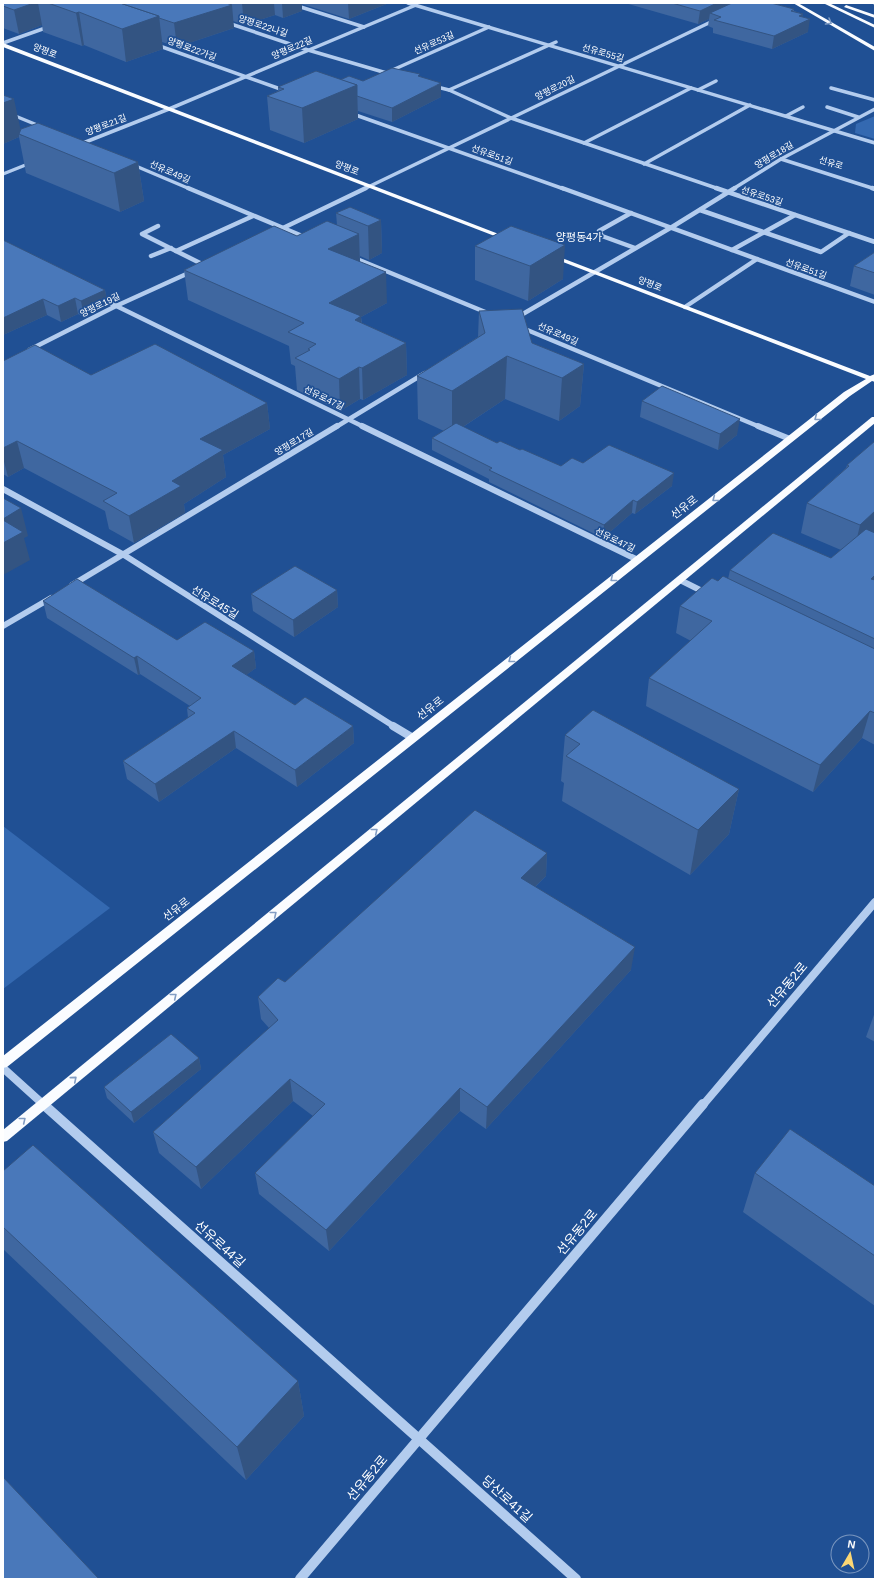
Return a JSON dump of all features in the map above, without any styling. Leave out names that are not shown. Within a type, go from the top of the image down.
[{"type":"main road","points":[[795,3],[875,49]]},
{"type":"main road","points":[[825,3],[875,27]]},
{"type":"main road","points":[[837,3],[875,17]]},
{"type":"main road","name":"양평로","points":[[3,44],[513,241]]},
{"type":"main road","name":"양평로","points":[[542,252],[874,378]]},
{"type":"main road","name":"선유로","points":[[3,1063],[847,394],[874,378]]},
{"type":"main road","points":[[3,1137],[875,419]]},
{"type":"street","points":[[288,3],[364,27]]},
{"type":"street","name":"선유로55길","points":[[408,3],[875,143]]},
{"type":"street","name":"양평로22길","points":[[169,109],[421,3]]},
{"type":"street","name":"양평로20길","points":[[369,186],[618,65],[719,18]]},
{"type":"street","name":"양평로22나길","points":[[220,20],[308,50]]},
{"type":"street","points":[[3,44],[52,25]]},
{"type":"street","name":"선유로53길","points":[[385,73],[488,27]]},
{"type":"street","name":"양평로22가길","points":[[151,42],[247,77]]},
{"type":"street","points":[[449,90],[556,42]]},
{"type":"street","points":[[308,50],[392,75]]},
{"type":"street","points":[[247,77],[291,93]]},
{"type":"street","points":[[698,90],[716,81]]},
{"type":"street","name":"선유로53길","points":[[428,84],[449,90],[511,118],[727,193],[875,242]]},
{"type":"street","points":[[584,143],[691,88]]},
{"type":"street","points":[[831,88],[875,100]]},
{"type":"street","points":[[644,164],[750,105]]},
{"type":"street","points":[[786,116],[803,107]]},
{"type":"street","points":[[827,107],[858,117]]},
{"type":"street","name":"양평로21길","points":[[73,146],[169,109]]},
{"type":"street","name":"양평로18길","points":[[593,272],[672,227],[781,159],[875,109]]},
{"type":"street","points":[[3,111],[45,129]]},
{"type":"street","name":"선유로51길","points":[[344,111],[672,227],[875,302]]},
{"type":"street","points":[[73,141],[88,147]]},
{"type":"street","name":"선유로","points":[[781,159],[875,189]]},
{"type":"street","points":[[3,174],[38,160]]},
{"type":"street","name":"선유로49길","points":[[124,162],[312,240]]},
{"type":"street","points":[[276,231],[369,186]]},
{"type":"street","points":[[700,210],[765,232]]},
{"type":"street","points":[[631,213],[599,231],[602,236],[635,248]]},
{"type":"street","points":[[732,250],[795,215]]},
{"type":"street","points":[[176,251],[253,216]]},
{"type":"street","points":[[158,226],[142,234],[206,266]]},
{"type":"street","name":"선유로51길","points":[[765,232],[821,252],[849,233]]},
{"type":"street","points":[[151,256],[171,248]]},
{"type":"street","points":[[348,255],[494,316]]},
{"type":"street","points":[[685,307],[757,259]]},
{"type":"street","name":"양평로19길","points":[[24,352],[116,306],[213,262]]},
{"type":"street","points":[[508,322],[593,272]]},
{"type":"street","name":"선유로47길","points":[[95,295],[638,560]]},
{"type":"street","name":"선유로49길","points":[[516,325],[790,440]]},
{"type":"street","name":"양평로17길","points":[[65,589],[124,555],[429,370]]},
{"type":"street","name":"선유로45길","points":[[3,489],[124,555],[413,738]]},
{"type":"street","points":[[680,580],[718,598]]},
{"type":"street","points":[[3,626],[59,593]]},
{"type":"street","name":"선유동2로","points":[[300,1579],[875,902]]},
{"type":"street","name":"선유로44길","points":[[3,1068],[419,1439]]},
{"type":"street","name":"당산로41길","points":[[419,1439],[576,1579]]},
{"type":"shaded area","points":[[875,116],[875,139],[855,133],[856,124]]},
{"type":"shaded area","points":[[3,826],[110,908],[3,989]]},
{"type":"building","points":[[3,3],[34,3],[14,10],[3,6]]},
{"type":"building","points":[[48,3],[120,3],[159,16],[122,29],[79,12],[76,13]]},
{"type":"building","points":[[120,3],[226,3],[232,5],[174,23],[159,18],[159,16]]},
{"type":"building","points":[[672,3],[717,3],[700,11]]},
{"type":"building","points":[[732,3],[771,3],[794,9],[791,11],[803,14],[799,16],[810,19],[774,36],[714,20],[721,17],[710,13]]},
{"type":"building","points":[[392,68],[420,74],[418,76],[441,83],[392,108],[357,96],[357,85],[340,80],[349,76],[363,81]]},
{"type":"building","points":[[316,71],[357,85],[302,108],[267,96],[284,89],[278,87]]},
{"type":"building","points":[[3,95],[14,99],[3,103]]},
{"type":"building","points":[[38,123],[138,162],[114,173],[19,134],[21,129]]},
{"type":"building","points":[[350,207],[381,220],[368,226],[336,213]]},
{"type":"building","points":[[327,221],[359,234],[328,249],[386,272],[329,303],[361,316],[355,320],[406,343],[339,379],[295,358],[310,350],[308,349],[316,344],[288,332],[304,323],[184,270],[274,226],[297,236]]},
{"type":"building","points":[[511,226],[565,245],[530,266],[475,246]]},
{"type":"building","points":[[3,240],[105,290],[81,301],[75,298],[58,306],[43,299],[3,318]]},
{"type":"building","points":[[875,252],[875,273],[854,266]]},
{"type":"building","points":[[522,309],[532,343],[584,364],[562,378],[507,356],[452,391],[417,376],[485,333],[479,311]]},
{"type":"building","points":[[155,344],[267,403],[200,439],[223,450],[172,481],[181,486],[129,516],[103,501],[117,493],[17,441],[3,448],[3,361],[35,345],[91,375]]},
{"type":"building","points":[[662,386],[740,419],[720,434],[642,401]]},
{"type":"building","points":[[456,423],[497,443],[500,441],[561,466],[572,458],[583,463],[609,445],[674,473],[637,502],[633,500],[604,525],[489,470],[492,468],[432,438]]},
{"type":"building","points":[[875,441],[875,511],[860,525],[807,503],[849,466],[847,465]]},
{"type":"building","points":[[3,498],[21,508],[3,519]]},
{"type":"building","points":[[3,520],[23,532],[3,543]]},
{"type":"building","points":[[866,529],[875,533],[875,575],[871,579],[875,580],[875,639],[730,570],[773,533],[831,558]]},
{"type":"building","points":[[295,566],[337,590],[293,620],[251,594]]},
{"type":"building","points":[[723,576],[875,649],[875,713],[870,711],[820,765],[649,678],[712,621],[680,606],[712,578],[718,581]]},
{"type":"building","points":[[77,579],[177,640],[205,622],[254,651],[232,666],[295,705],[305,697],[353,726],[295,770],[234,731],[155,784],[123,761],[195,713],[187,708],[201,698],[137,656],[134,658],[43,601]]},
{"type":"building","points":[[593,710],[739,789],[698,830],[566,756],[580,744],[565,735]]},
{"type":"building","points":[[475,810],[547,853],[521,878],[635,947],[487,1107],[460,1088],[326,1230],[255,1173],[325,1104],[290,1079],[196,1167],[153,1132],[278,1020],[258,997],[278,978],[285,982]]},
{"type":"building","points":[[171,1034],[199,1058],[131,1112],[104,1087]]},
{"type":"building","points":[[790,1129],[875,1186],[875,1256],[755,1173]]},
{"type":"building","points":[[33,1145],[298,1381],[237,1447],[3,1227],[3,1171]]},
{"type":"building","points":[[3,1477],[99,1579],[3,1579]]},
{"type":"district","name":"양평동4가","points":[[579,237]]}]
